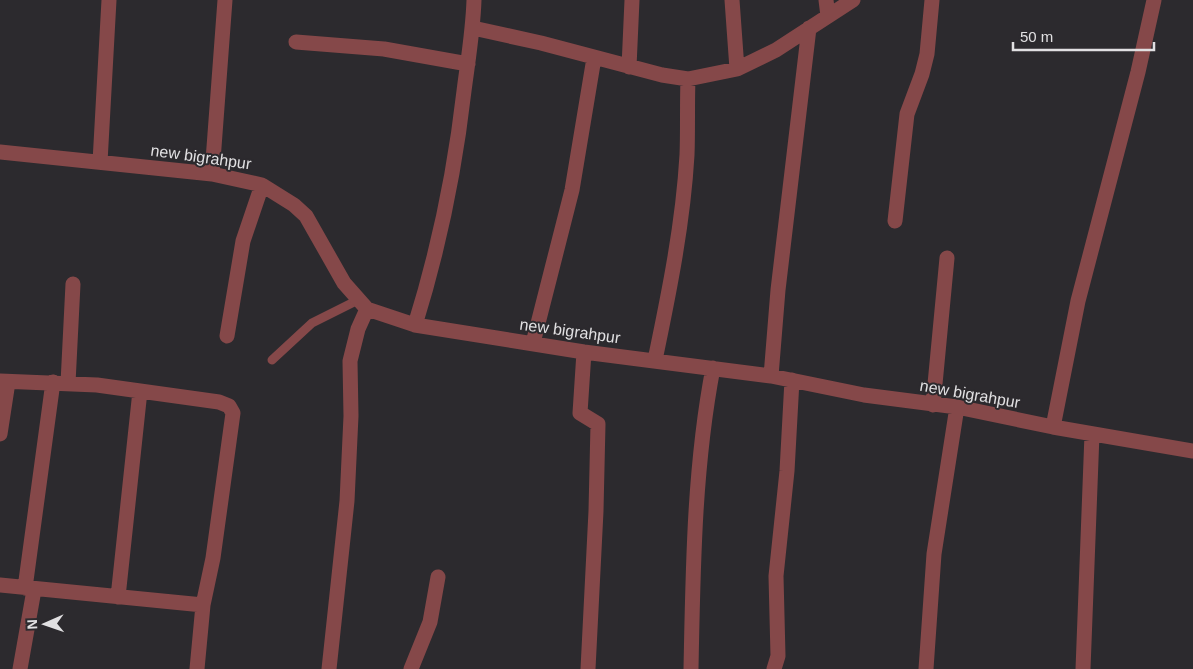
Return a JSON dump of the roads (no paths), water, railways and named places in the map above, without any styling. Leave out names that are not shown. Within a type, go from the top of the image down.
[{"type":"street","points":[[100,162],[108,0]]},
{"type":"street","points":[[212,174],[225,0]]},
{"type":"street","points":[[415,325],[430,279],[454,168],[473,28],[474,0]]},
{"type":"street","points":[[629,67],[632,0]]},
{"type":"street","points":[[732,0],[737,69]]},
{"type":"street","points":[[826,0],[828,16]]},
{"type":"street","points":[[473,28],[541,43],[629,67],[688,79],[737,69],[776,50],[853,0]]},
{"type":"street","points":[[895,221],[907,114],[922,74],[927,54],[932,0]]},
{"type":"street","points":[[1053,427],[1078,301],[1138,72],[1154,0]]},
{"type":"street","points":[[771,376],[778,290],[809,28]]},
{"type":"street","points":[[296,42],[384,49],[468,64]]},
{"type":"street","points":[[533,343],[572,190],[594,58]]},
{"type":"street","points":[[655,360],[669,291],[682,204],[687,155],[688,79]]},
{"type":"street","name":"new bigrahpur","points":[[0,152],[212,174],[262,184],[294,205],[306,216],[344,283],[363,305],[415,325],[584,352],[771,376],[864,395],[958,407],[1053,427],[1193,451]]},
{"type":"street","points":[[227,336],[243,241],[262,184]]},
{"type":"street","points":[[933,405],[947,258]]},
{"type":"street","points":[[20,669],[29,589],[61,383],[73,284]]},
{"type":"street","points":[[329,669],[347,501],[351,416],[350,361],[363,305]]},
{"type":"street","points":[[584,352],[580,413],[598,424],[596,511],[588,669]]},
{"type":"street","points":[[691,669],[699,476],[706,408],[713,368]]},
{"type":"street","points":[[774,669],[778,656],[777,554],[787,471],[792,380]]},
{"type":"street","points":[[0,434],[4,382],[61,383],[140,391],[218,402],[229,406],[233,412],[213,558],[203,605],[196,669]]},
{"type":"street","points":[[118,597],[140,391]]},
{"type":"street","points":[[926,669],[934,554],[958,407]]},
{"type":"street","points":[[1083,669],[1092,434]]},
{"type":"street","points":[[411,669],[430,622],[438,577]]},
{"type":"street","points":[[0,585],[203,605]]},
{"type":"lane","points":[[272,360],[312,323],[363,305]]}]
